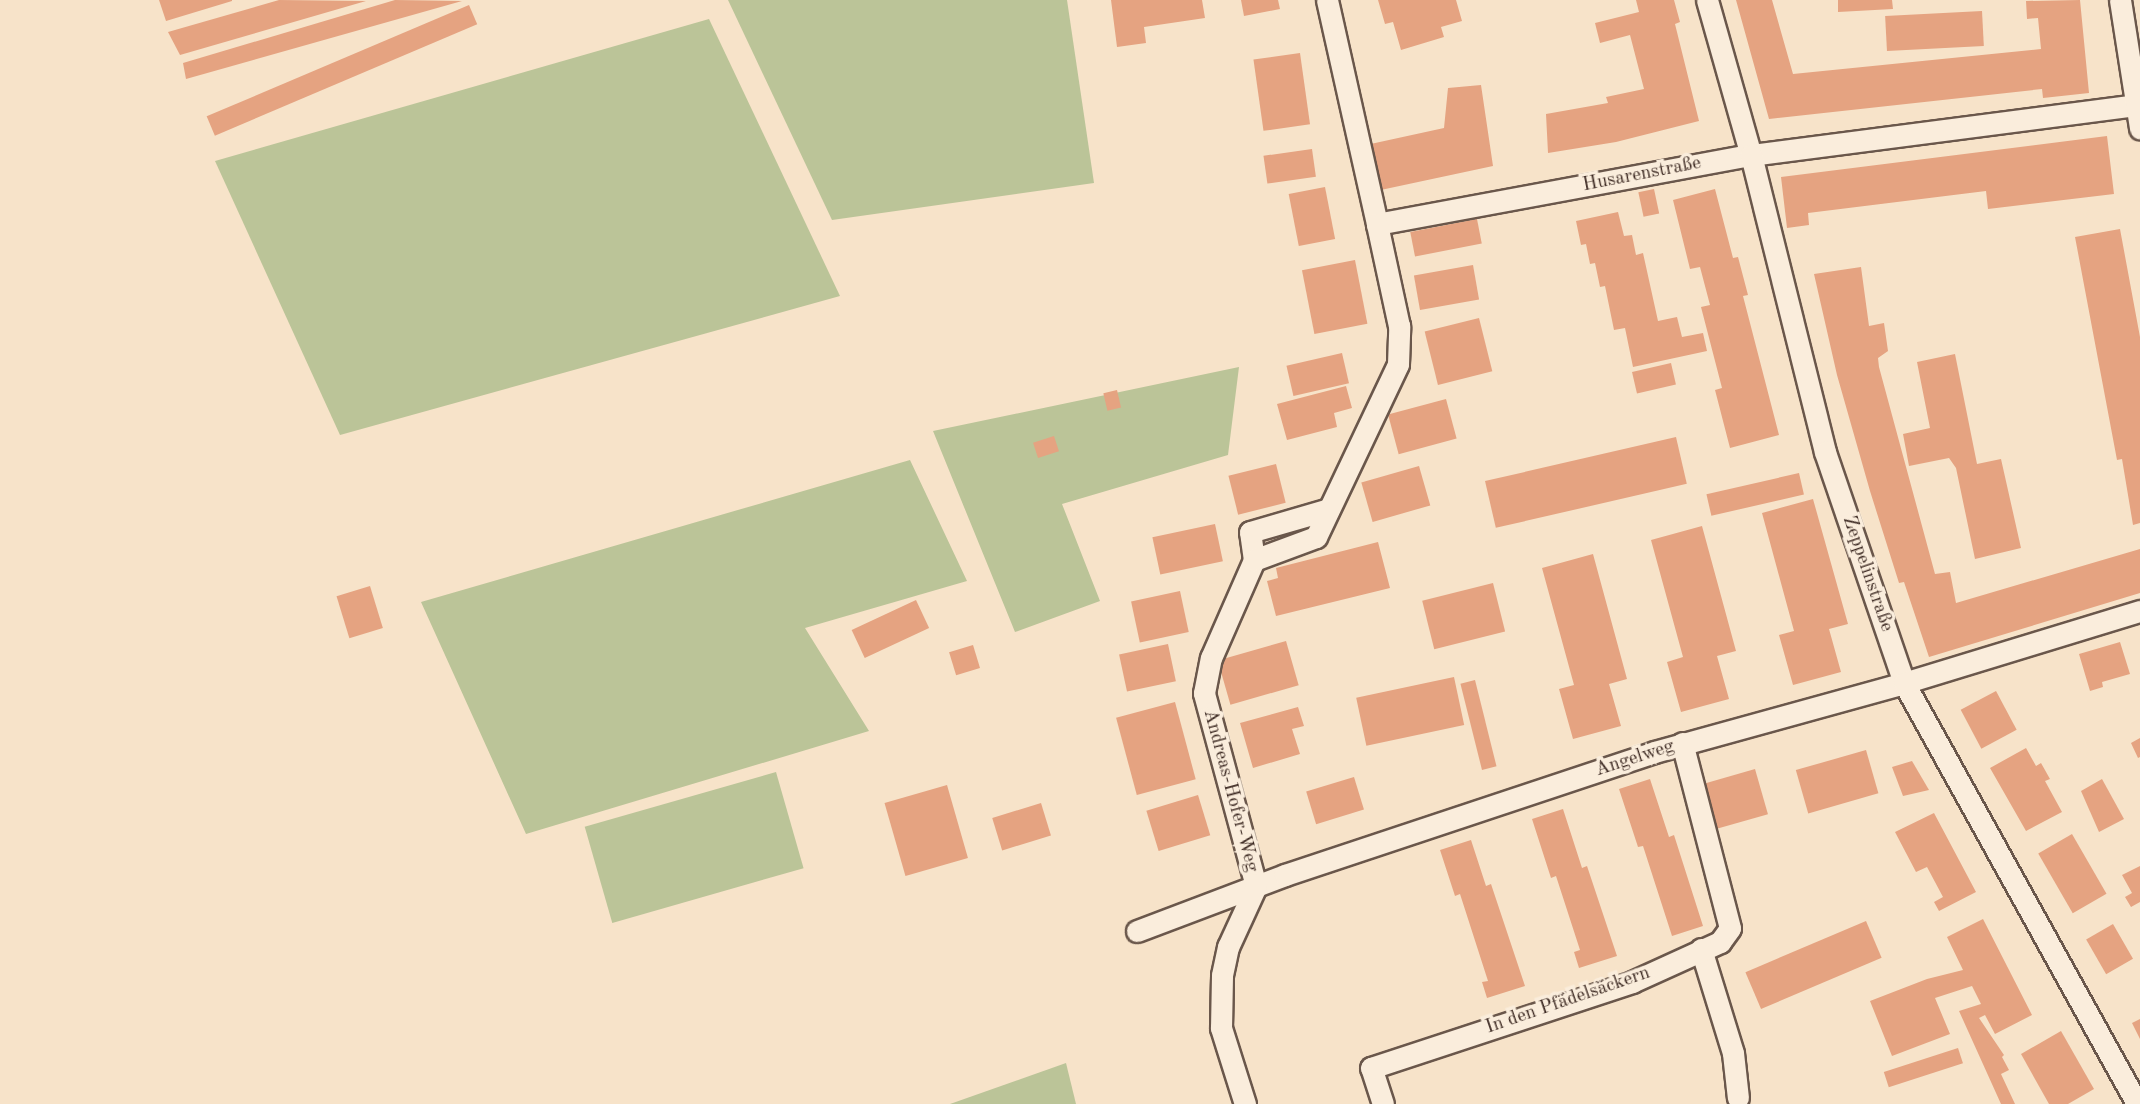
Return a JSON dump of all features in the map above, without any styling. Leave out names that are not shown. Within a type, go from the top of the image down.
[{"type":"street","points":[[1327,0],[1377,224]]},
{"type":"street","name":"Zeppelinstraße","points":[[1707,0],[1751,155],[1825,452],[1904,683],[2132,1100]]},
{"type":"street","points":[[2120,0],[2140,128]]},
{"type":"street","name":"Husarenstraße","points":[[1377,224],[1751,155],[2135,105]]},
{"type":"street","name":"Andreas-Hofer-Weg","points":[[1245,1104],[1221,1028],[1222,975],[1228,947],[1256,886],[1204,693],[1211,658],[1254,561],[1316,537],[1398,364],[1399,326],[1377,224]]},
{"type":"street","name":"Angelweg","points":[[1137,931],[1233,897],[1256,886],[1682,743],[1904,683],[2140,611]]},
{"type":"street","name":"In den Pfädelsäckern","points":[[1384,1104],[1371,1068],[1620,986],[1720,942],[1730,928],[1682,743]]},
{"type":"street","points":[[1701,949],[1733,1053],[1738,1098]]},
{"type":"green space","points":[[728,0],[1067,0],[1094,183],[832,220]]},
{"type":"green space","points":[[709,19],[840,296],[340,435],[215,161]]},
{"type":"green space","points":[[1239,367],[1228,455],[1062,504],[1100,601],[1015,632],[933,431]]},
{"type":"green space","points":[[910,460],[967,581],[805,628],[869,731],[526,834],[421,602]]},
{"type":"green space","points":[[776,772],[804,868],[612,923],[585,827]]},
{"type":"green space","points":[[1066,1063],[1076,1104],[950,1104]]},
{"type":"building","points":[[159,0],[232,0],[232,1],[166,21]]},
{"type":"building","points":[[279,0],[366,1],[180,55],[168,32]]},
{"type":"building","points":[[395,0],[462,1],[186,79],[183,63]]},
{"type":"building","points":[[1111,0],[1202,0],[1205,18],[1144,27],[1146,43],[1117,47]]},
{"type":"building","points":[[1241,0],[1278,0],[1280,9],[1244,16]]},
{"type":"building","points":[[1378,0],[1456,0],[1462,21],[1441,27],[1444,37],[1401,50],[1393,22],[1385,24]]},
{"type":"building","points":[[1636,0],[1674,0],[1680,22],[1675,24],[1699,121],[1616,142],[1548,153],[1546,114],[1608,103],[1606,97],[1644,89],[1630,35],[1600,43],[1595,23],[1639,12]]},
{"type":"building","points":[[1736,0],[1772,0],[1793,74],[2041,49],[2038,18],[2027,19],[2026,1],[2080,0],[2089,93],[2043,98],[2042,89],[1769,119]]},
{"type":"building","points":[[1838,0],[1892,0],[1893,9],[1838,12]]},
{"type":"building","points":[[469,5],[477,24],[215,136],[207,116]]},
{"type":"building","points":[[1982,11],[1984,46],[1887,51],[1885,16]]},
{"type":"building","points":[[1300,53],[1310,124],[1263,131],[1253,60]]},
{"type":"building","points":[[1481,85],[1493,166],[1376,191],[1366,145],[1444,128],[1448,88]]},
{"type":"building","points":[[2107,136],[2114,194],[1988,209],[1986,191],[1808,213],[1809,225],[1787,228],[1781,177]]},
{"type":"building","points":[[1312,149],[1316,177],[1267,184],[1263,156]]},
{"type":"building","points":[[1325,187],[1335,239],[1299,246],[1289,194]]},
{"type":"building","points":[[1654,189],[1659,213],[1644,217],[1638,192]]},
{"type":"building","points":[[1715,189],[1733,258],[1738,257],[1748,295],[1743,296],[1779,435],[1730,448],[1715,390],[1722,388],[1701,307],[1710,305],[1700,267],[1690,269],[1673,200]]},
{"type":"building","points":[[1618,212],[1624,236],[1632,235],[1636,255],[1643,253],[1658,321],[1677,317],[1682,337],[1703,333],[1707,351],[1633,367],[1625,328],[1614,330],[1605,286],[1600,287],[1595,263],[1590,264],[1586,244],[1581,245],[1576,221]]},
{"type":"building","points":[[1477,219],[1482,244],[1415,257],[1410,232]]},
{"type":"building","points":[[2120,229],[2140,337],[2140,523],[2133,525],[2122,459],[2117,460],[2075,237]]},
{"type":"building","points":[[1355,260],[1367,324],[1314,334],[1302,270]]},
{"type":"building","points":[[1473,265],[1479,299],[1420,310],[1414,275]]},
{"type":"building","points":[[1861,267],[1869,326],[1884,323],[1888,351],[1878,358],[1879,367],[1935,574],[1950,572],[1956,603],[2140,549],[2140,593],[1929,657],[1904,582],[1899,583],[1870,491],[1837,375],[1814,274]]},
{"type":"building","points":[[1479,318],[1492,371],[1438,385],[1425,332]]},
{"type":"building","points":[[1342,353],[1349,383],[1293,396],[1286,366]]},
{"type":"building","points":[[1955,354],[1977,464],[2001,459],[2021,548],[1975,559],[1956,468],[1949,458],[1909,466],[1903,434],[1930,428],[1917,362]]},
{"type":"building","points":[[1671,363],[1676,384],[1637,393],[1632,372]]},
{"type":"building","points":[[1346,386],[1352,408],[1334,413],[1337,427],[1287,440],[1277,404]]},
{"type":"building","points":[[1117,390],[1121,408],[1107,411],[1103,393]]},
{"type":"building","points":[[1446,399],[1457,439],[1399,454],[1388,415]]},
{"type":"building","points":[[1054,436],[1059,451],[1038,458],[1033,443]]},
{"type":"building","points":[[1676,437],[1687,484],[1496,528],[1485,481]]},
{"type":"building","points":[[1276,464],[1286,503],[1238,515],[1228,476]]},
{"type":"building","points":[[1419,466],[1430,505],[1373,522],[1361,483]]},
{"type":"building","points":[[1799,473],[1804,494],[1711,516],[1706,494]]},
{"type":"building","points":[[1813,499],[1848,624],[1829,629],[1841,672],[1793,685],[1779,635],[1794,631],[1762,513]]},
{"type":"building","points":[[1215,524],[1223,561],[1160,574],[1152,537]]},
{"type":"building","points":[[1702,526],[1736,651],[1717,656],[1729,699],[1681,712],[1667,662],[1683,657],[1651,540]]},
{"type":"building","points":[[1378,542],[1390,588],[1276,616],[1267,581],[1278,578],[1276,568]]},
{"type":"building","points":[[1593,554],[1627,679],[1609,684],[1621,726],[1573,739],[1559,689],[1574,685],[1542,568]]},
{"type":"building","points":[[1493,583],[1505,632],[1434,649],[1422,601]]},
{"type":"building","points":[[370,586],[383,628],[349,638],[337,596]]},
{"type":"building","points":[[1180,591],[1189,632],[1140,642],[1131,601]]},
{"type":"building","points":[[916,600],[929,628],[865,658],[852,630]]},
{"type":"building","points":[[1286,641],[1299,685],[1230,705],[1218,661]]},
{"type":"building","points":[[2120,642],[2130,674],[2102,682],[2103,687],[2090,691],[2079,654]]},
{"type":"building","points":[[1168,644],[1176,681],[1127,692],[1119,654]]},
{"type":"building","points":[[973,645],[980,668],[956,675],[949,652]]},
{"type":"building","points":[[1454,677],[1464,725],[1366,746],[1356,698]]},
{"type":"building","points":[[1475,680],[1497,766],[1482,770],[1460,684]]},
{"type":"building","points":[[1996,691],[2017,730],[1981,749],[1961,710]]},
{"type":"building","points":[[1175,702],[1196,779],[1137,795],[1116,718]]},
{"type":"building","points":[[1298,707],[1304,726],[1292,729],[1300,754],[1253,768],[1240,723]]},
{"type":"building","points":[[2140,738],[2140,757],[2138,758],[2131,743]]},
{"type":"building","points":[[2026,748],[2036,766],[2041,763],[2050,779],[2045,781],[2062,812],[2026,831],[1990,768]]},
{"type":"building","points":[[1866,750],[1878,793],[1808,813],[1796,770]]},
{"type":"building","points":[[1912,761],[1929,790],[1903,796],[1892,767]]},
{"type":"building","points":[[1755,769],[1768,814],[1715,829],[1702,784]]},
{"type":"building","points":[[1354,777],[1364,810],[1316,824],[1306,792]]},
{"type":"building","points":[[1650,779],[1669,837],[1674,835],[1703,926],[1672,936],[1643,846],[1638,847],[1619,789]]},
{"type":"building","points":[[2102,779],[2124,819],[2099,832],[2081,791]]},
{"type":"building","points":[[947,785],[968,858],[905,876],[885,803]]},
{"type":"building","points":[[1198,795],[1210,835],[1159,851],[1146,811]]},
{"type":"building","points":[[1041,803],[1051,836],[1002,850],[992,818]]},
{"type":"building","points":[[1563,809],[1582,868],[1587,866],[1617,956],[1579,968],[1574,952],[1580,950],[1556,876],[1551,878],[1532,819]]},
{"type":"building","points":[[1934,813],[1976,892],[1939,911],[1934,902],[1943,897],[1927,867],[1916,872],[1895,832]]},
{"type":"building","points":[[2072,834],[2106,894],[2073,913],[2038,854]]},
{"type":"building","points":[[1471,840],[1486,886],[1491,884],[1525,986],[1487,998],[1482,982],[1488,981],[1460,894],[1455,896],[1440,850]]},
{"type":"building","points":[[2140,866],[2140,902],[2131,907],[2125,897],[2132,893],[2122,875]]},
{"type":"building","points":[[1983,919],[2032,1015],[1995,1034],[1985,1015],[1979,1018],[2004,1055],[2002,1057],[2009,1070],[2001,1074],[2015,1104],[2001,1104],[1959,1011],[1981,1004],[1972,986],[1935,998],[1950,1034],[1892,1056],[1870,1001],[1927,979],[1963,970],[1947,937]]},
{"type":"building","points":[[1866,921],[1882,958],[1761,1009],[1745,972]]},
{"type":"building","points":[[2113,924],[2133,959],[2106,974],[2086,940]]},
{"type":"building","points":[[2140,1019],[2140,1039],[2132,1023]]},
{"type":"building","points":[[2061,1031],[2094,1089],[2068,1104],[2049,1104],[2021,1054]]},
{"type":"building","points":[[1958,1048],[1963,1063],[1889,1087],[1884,1072]]}]
